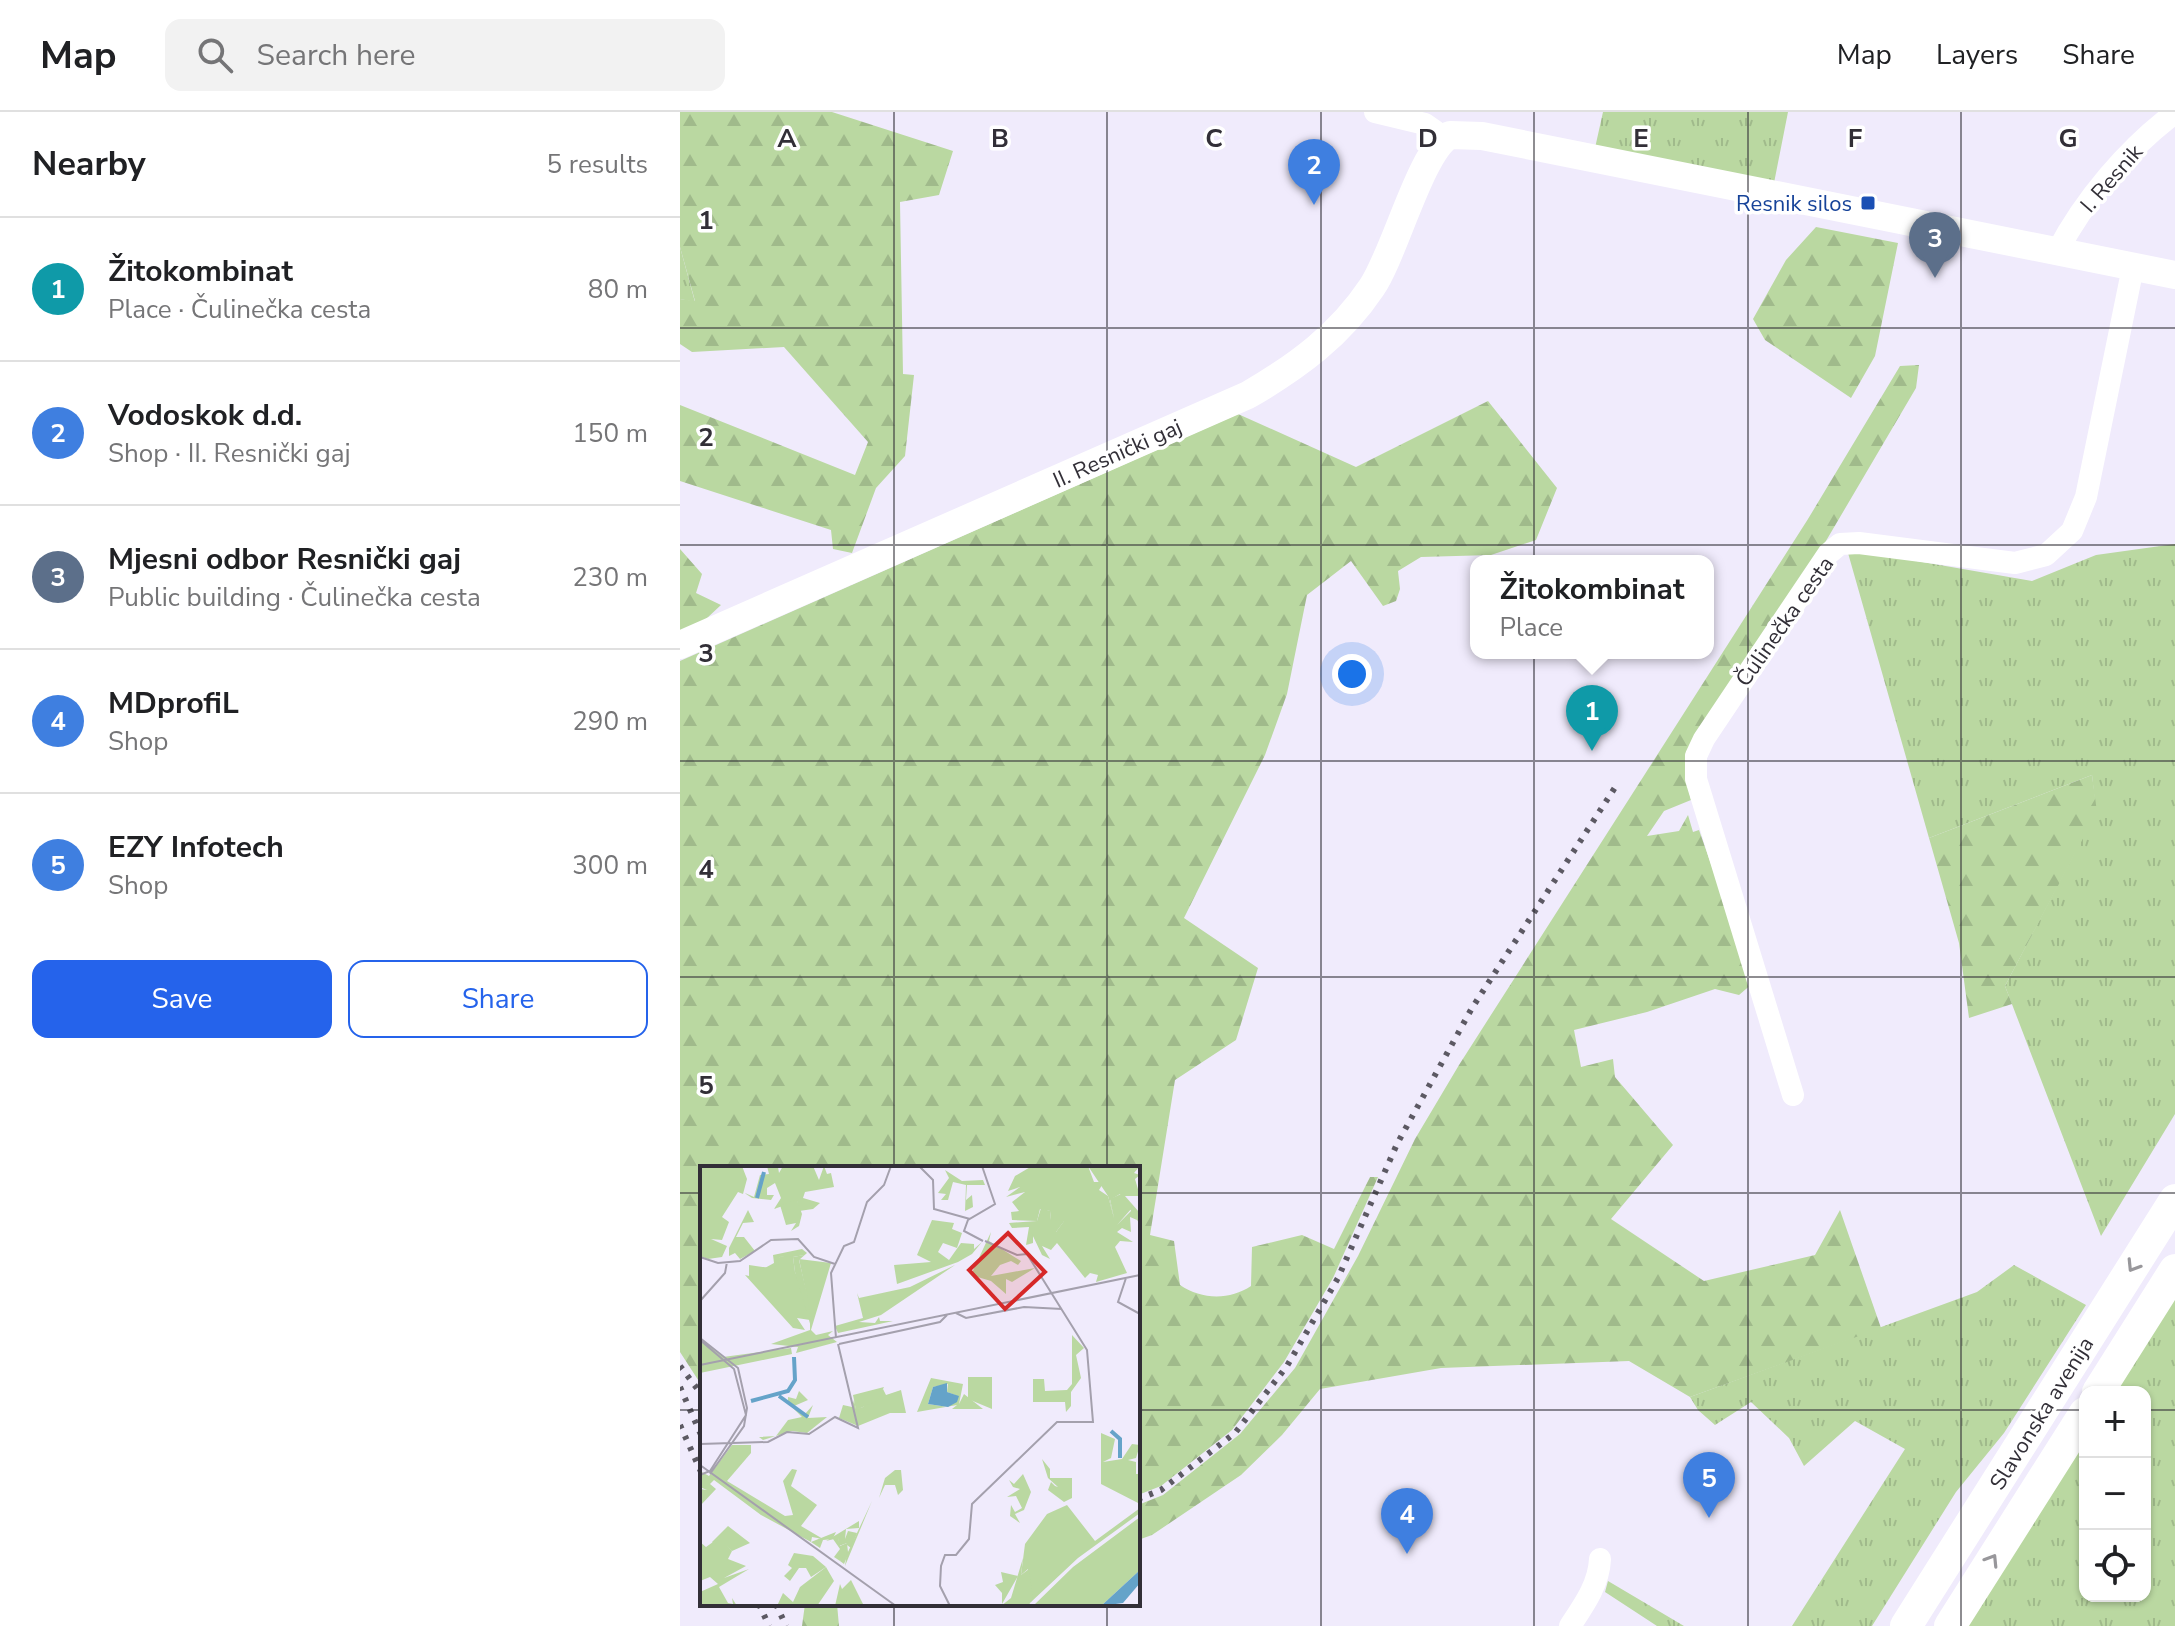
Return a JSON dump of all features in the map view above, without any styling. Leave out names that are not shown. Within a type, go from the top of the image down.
[{"type":"main road","name":"Slavonska avenija","points":[[1906,1626],[2175,1200]]},
{"type":"main road","name":"Slavonska avenija","points":[[2102,1386],[2175,1270]]},
{"type":"main road","name":"Slavonska avenija","points":[[1950,1626],[2079,1422]]},
{"type":"street","points":[[1375,112],[1425,124],[1445,138],[1460,134],[1482,136],[2175,275]]},
{"type":"street","name":"I. Resnik","points":[[2057,252],[2082,210],[2111,174],[2175,113]]},
{"type":"street","name":"II. Resnički gaj","points":[[680,645],[1248,395],[1294,369],[1351,315],[1374,285],[1428,162],[1445,138]]},
{"type":"street","name":"Čulinečka cesta","points":[[1793,1095],[1696,779],[1696,756],[1704,739],[1828,554],[1840,544],[1859,543],[2015,563],[2046,555],[2072,531],[2086,497],[2133,267]]},
{"type":"street","points":[[1570,1626],[1600,1572],[1600,1559]]},
{"type":"green space","points":[[680,112],[832,112],[953,151],[939,195],[900,202],[903,374],[914,375],[905,456],[876,488],[852,553],[833,549],[831,530],[680,481],[680,405],[855,475],[868,442],[784,347],[692,352],[680,344],[680,299],[695,301],[680,247]]},
{"type":"green space","points":[[1603,112],[1788,112],[1774,183],[1595,148]]},
{"type":"green space","points":[[1816,227],[1898,243],[1875,356],[1851,398],[1765,340],[1753,319],[1786,260]]},
{"type":"green space","points":[[680,247],[695,302],[680,299]]},
{"type":"green space","points":[[1919,365],[1916,388],[1823,546],[1692,749],[1685,773],[1691,800],[1664,811],[1647,836],[1679,831],[1688,815],[1693,832],[1699,830],[1753,983],[1739,995],[1715,989],[1647,1012],[1574,1030],[1581,1067],[1613,1059],[1615,1077],[1673,1145],[1611,1219],[1704,1281],[1815,1255],[1840,1210],[1881,1328],[1690,1397],[1629,1361],[1441,1368],[1320,1389],[1282,1435],[1241,1475],[1152,1535],[1140,1539],[1140,1504],[1163,1495],[1240,1434],[1295,1368],[1358,1256],[1415,1139],[1459,1065],[1808,519],[1900,366]]},
{"type":"green space","points":[[1488,401],[1557,488],[1536,540],[1491,555],[1421,557],[1398,571],[1400,589],[1396,601],[1383,606],[1351,561],[1307,595],[1287,694],[1265,755],[1184,918],[1258,968],[1236,1040],[1175,1080],[1150,1235],[1174,1241],[1180,1285],[1207,1296],[1234,1294],[1251,1286],[1252,1247],[1302,1235],[1334,1249],[1370,1177],[1378,1177],[1333,1278],[1284,1362],[1232,1430],[1161,1486],[1140,1494],[1140,1166],[700,1166],[700,1383],[680,1352],[680,661],[1238,414],[1356,467]]},
{"type":"green space","points":[[2175,544],[2175,1114],[2101,1236],[2005,986],[2096,812],[2092,775],[1929,838],[1848,553],[1859,551],[2032,581],[2096,555]]},
{"type":"green space","points":[[680,549],[702,574],[696,593],[721,605],[706,619],[680,631]]},
{"type":"green space","points":[[2092,775],[2097,812],[2005,986],[2012,1004],[1969,1018],[1959,943],[1929,838]]},
{"type":"green space","points":[[2014,1265],[2086,1305],[2004,1433],[1956,1492],[1872,1626],[1792,1626],[1905,1449],[1855,1421],[1804,1466],[1789,1438],[1751,1402],[1715,1425],[1698,1410],[1690,1397],[1977,1292]]},
{"type":"green space","points":[[2175,1297],[2175,1626],[1967,1626],[2079,1449],[2079,1602],[2151,1602],[2151,1386],[2119,1386]]},
{"type":"green space","points":[[1608,1581],[1684,1626],[1657,1626],[1605,1592]]},
{"type":"green space","points":[[805,1606],[837,1606],[839,1626],[802,1626]]},
{"type":"railway","points":[[1140,1498],[1161,1490],[1235,1433],[1287,1366],[1338,1278],[1397,1144],[1472,1008],[1616,786]]},
{"type":"railway","points":[[680,1366],[700,1392]]},
{"type":"railway","points":[[680,1387],[700,1432]]},
{"type":"railway","points":[[680,1425],[700,1470]]},
{"type":"railway","points":[[760,1606],[769,1626]]},
{"type":"railway","points":[[777,1606],[786,1626]]},
{"type":"place","name":"Resnik silos","points":[[1868,203]]},
{"type":"place","name":"Vodoskok d.d.","points":[[1314,205]]},
{"type":"place","name":"Mjesni odbor Resnički gaj","points":[[1935,278]]},
{"type":"place","name":"Žitokombinat","points":[[1592,751]]},
{"type":"place","name":"EZY Infotech","points":[[1709,1518]]},
{"type":"place","name":"MDprofiL","points":[[1407,1554]]}]
